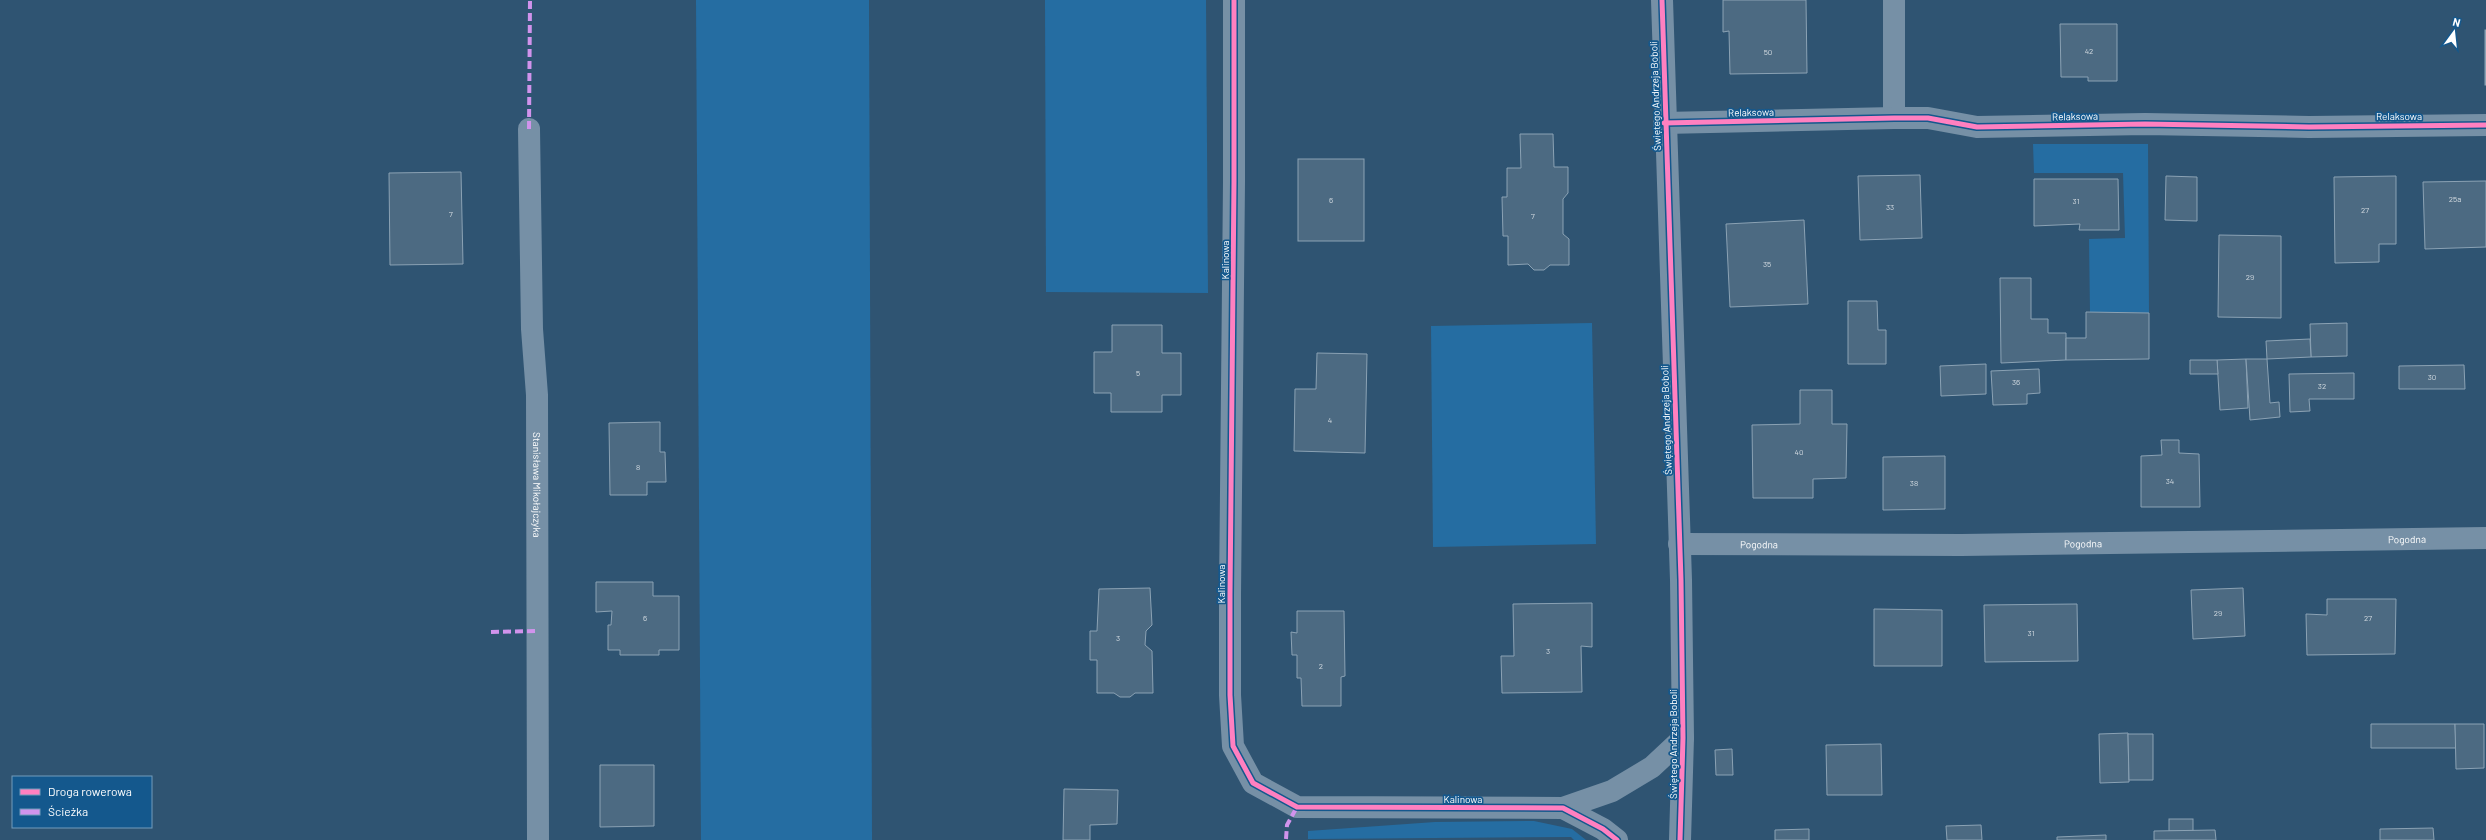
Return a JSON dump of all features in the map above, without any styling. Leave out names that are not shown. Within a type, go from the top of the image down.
[{"type":"street","name":"Kalinowa","points":[[1234,0],[1230,695],[1233,746],[1253,783],[1296,806],[1563,808],[1612,791],[1652,767],[1683,738]]},
{"type":"street","name":"Świętego Andrzeja Boboli","points":[[1662,0],[1664,123],[1679,544],[1683,738],[1680,840]]},
{"type":"street","points":[[1894,0],[1894,118]]},
{"type":"street","name":"Relaksowa","points":[[1664,123],[1928,118],[1978,127],[2145,124],[2308,127],[2486,125]]},
{"type":"street","name":"Stanisława Mikołajczyka","points":[[529,129],[532,329],[537,395],[538,840]]},
{"type":"street","name":"Pogodna","points":[[1679,544],[1961,545],[2486,538]]},
{"type":"street","name":"Kalinowa","points":[[1563,808],[1603,829],[1618,840]]},
{"type":"shaded area","points":[[696,0],[869,0],[872,840],[701,840]]},
{"type":"shaded area","points":[[1045,0],[1206,0],[1208,293],[1046,292]]},
{"type":"shaded area","points":[[2033,144],[2148,144],[2149,313],[2090,312],[2089,239],[2125,238],[2123,173],[2034,173]]},
{"type":"shaded area","points":[[1592,323],[1596,544],[1433,547],[1431,326]]},
{"type":"shaded area","points":[[1534,821],[1572,829],[1586,840],[1574,840],[1571,837],[1308,839],[1308,831],[1435,822]]},
{"type":"building","points":[[1723,0],[1806,0],[1807,73],[1730,74],[1729,31],[1723,32]]},
{"type":"building","points":[[2060,24],[2117,24],[2117,81],[2088,81],[2088,77],[2061,77]]},
{"type":"building","points":[[2486,30],[2486,85],[2485,85]]},
{"type":"building","points":[[1520,134],[1553,134],[1554,167],[1568,167],[1568,193],[1563,199],[1563,234],[1569,239],[1569,265],[1550,265],[1544,270],[1534,270],[1528,264],[1508,265],[1508,236],[1503,236],[1502,197],[1507,197],[1507,168],[1521,168]]},
{"type":"building","points":[[1298,159],[1364,159],[1364,241],[1298,241]]},
{"type":"building","points":[[461,172],[463,264],[390,265],[389,173]]},
{"type":"building","points":[[1920,175],[1922,238],[1860,240],[1858,176]]},
{"type":"building","points":[[2166,176],[2197,177],[2197,221],[2165,220]]},
{"type":"building","points":[[2396,176],[2396,244],[2379,244],[2379,262],[2335,263],[2334,177]]},
{"type":"building","points":[[2034,179],[2118,179],[2119,230],[2079,230],[2080,224],[2034,226]]},
{"type":"building","points":[[2486,181],[2486,247],[2425,249],[2423,182]]},
{"type":"building","points":[[1804,220],[1808,304],[1730,307],[1726,224]]},
{"type":"building","points":[[2219,235],[2281,236],[2281,318],[2218,317]]},
{"type":"building","points":[[2000,278],[2031,278],[2031,319],[2048,319],[2048,333],[2066,333],[2066,360],[2001,363]]},
{"type":"building","points":[[1848,301],[1877,301],[1878,330],[1886,330],[1886,364],[1848,364]]},
{"type":"building","points":[[2086,312],[2149,313],[2149,359],[2066,360],[2066,338],[2086,338]]},
{"type":"building","points":[[2347,323],[2347,356],[2311,357],[2310,324]]},
{"type":"building","points":[[1112,325],[1162,325],[1162,353],[1181,353],[1181,395],[1162,395],[1162,412],[1111,412],[1111,393],[1094,393],[1094,352],[1112,352]]},
{"type":"building","points":[[2310,339],[2311,357],[2267,359],[2266,341]]},
{"type":"building","points":[[1317,353],[1367,354],[1365,453],[1294,451],[1295,389],[1316,389]]},
{"type":"building","points":[[2246,359],[2248,408],[2220,410],[2217,360]]},
{"type":"building","points":[[2246,359],[2267,359],[2270,403],[2279,402],[2280,417],[2250,420]]},
{"type":"building","points":[[2190,360],[2217,360],[2218,374],[2190,374]]},
{"type":"building","points":[[1986,364],[1986,394],[1941,396],[1940,366]]},
{"type":"building","points":[[2464,365],[2465,389],[2399,389],[2399,366]]},
{"type":"building","points":[[2039,369],[2040,393],[2027,394],[2027,404],[1993,405],[1991,371]]},
{"type":"building","points":[[2354,373],[2354,399],[2309,399],[2310,411],[2290,412],[2289,374]]},
{"type":"building","points":[[1800,390],[1832,390],[1832,424],[1847,424],[1846,478],[1813,479],[1813,498],[1753,498],[1752,425],[1800,424]]},
{"type":"building","points":[[660,422],[660,452],[665,452],[666,482],[647,482],[647,495],[610,495],[609,423]]},
{"type":"building","points":[[2161,440],[2179,440],[2179,453],[2199,454],[2200,507],[2141,507],[2141,456],[2162,455]]},
{"type":"building","points":[[1945,456],[1945,509],[1883,510],[1883,457]]},
{"type":"building","points":[[596,582],[653,582],[653,596],[679,596],[679,650],[659,650],[659,655],[620,655],[620,650],[608,650],[608,625],[611,625],[612,611],[596,612]]},
{"type":"building","points":[[1150,588],[1152,625],[1146,631],[1145,645],[1152,651],[1153,693],[1135,693],[1130,697],[1120,697],[1114,693],[1097,693],[1097,660],[1090,660],[1090,631],[1097,631],[1099,589]]},
{"type":"building","points":[[2243,588],[2245,636],[2193,639],[2191,590]]},
{"type":"building","points":[[2327,599],[2396,599],[2395,654],[2307,655],[2306,614],[2327,615]]},
{"type":"building","points":[[1592,603],[1592,647],[1581,646],[1582,692],[1502,693],[1501,656],[1514,656],[1513,604]]},
{"type":"building","points":[[2077,604],[2078,661],[1985,662],[1984,605]]},
{"type":"building","points":[[1874,609],[1942,610],[1942,666],[1874,666]]},
{"type":"building","points":[[1297,611],[1344,611],[1345,676],[1341,677],[1341,706],[1302,706],[1301,678],[1297,678],[1297,655],[1292,655],[1291,632],[1297,633]]},
{"type":"building","points":[[2371,724],[2455,724],[2456,748],[2371,748]]},
{"type":"building","points":[[2455,724],[2484,724],[2484,768],[2456,769]]},
{"type":"building","points":[[2128,733],[2129,782],[2100,783],[2099,734]]},
{"type":"building","points":[[2128,734],[2153,734],[2153,780],[2129,780]]},
{"type":"building","points":[[1881,744],[1882,795],[1827,795],[1826,745]]},
{"type":"building","points":[[1732,749],[1733,775],[1716,775],[1715,750]]},
{"type":"building","points":[[600,765],[654,765],[654,826],[600,827]]},
{"type":"building","points":[[1064,789],[1118,790],[1117,824],[1090,825],[1090,840],[1063,840]]},
{"type":"building","points":[[2169,819],[2193,819],[2193,831],[2169,831]]},
{"type":"building","points":[[1981,825],[1982,840],[1947,840],[1946,826]]},
{"type":"building","points":[[2433,828],[2434,840],[2380,840],[2380,829]]},
{"type":"building","points":[[1809,829],[1809,840],[1775,840],[1775,830]]},
{"type":"building","points":[[2215,830],[2216,840],[2154,840],[2154,831]]},
{"type":"building","points":[[2106,835],[2106,840],[2057,840],[2057,837]]},
{"type":"marked path","points":[[529,129],[530,0]]},
{"type":"marked path","points":[[491,632],[538,631]]},
{"type":"marked path","points":[[1286,839],[1287,825],[1297,807]]},
{"type":"cycle path","points":[[1234,0],[1234,182],[1230,595],[1230,695],[1233,746],[1253,783],[1297,807],[1563,808],[1603,829],[1617,840]]},
{"type":"cycle path","points":[[1662,0],[1681,580],[1683,738],[1680,840]]},
{"type":"cycle path","points":[[1664,123],[1928,118],[1977,127],[2145,124],[2309,127],[2486,125]]}]
